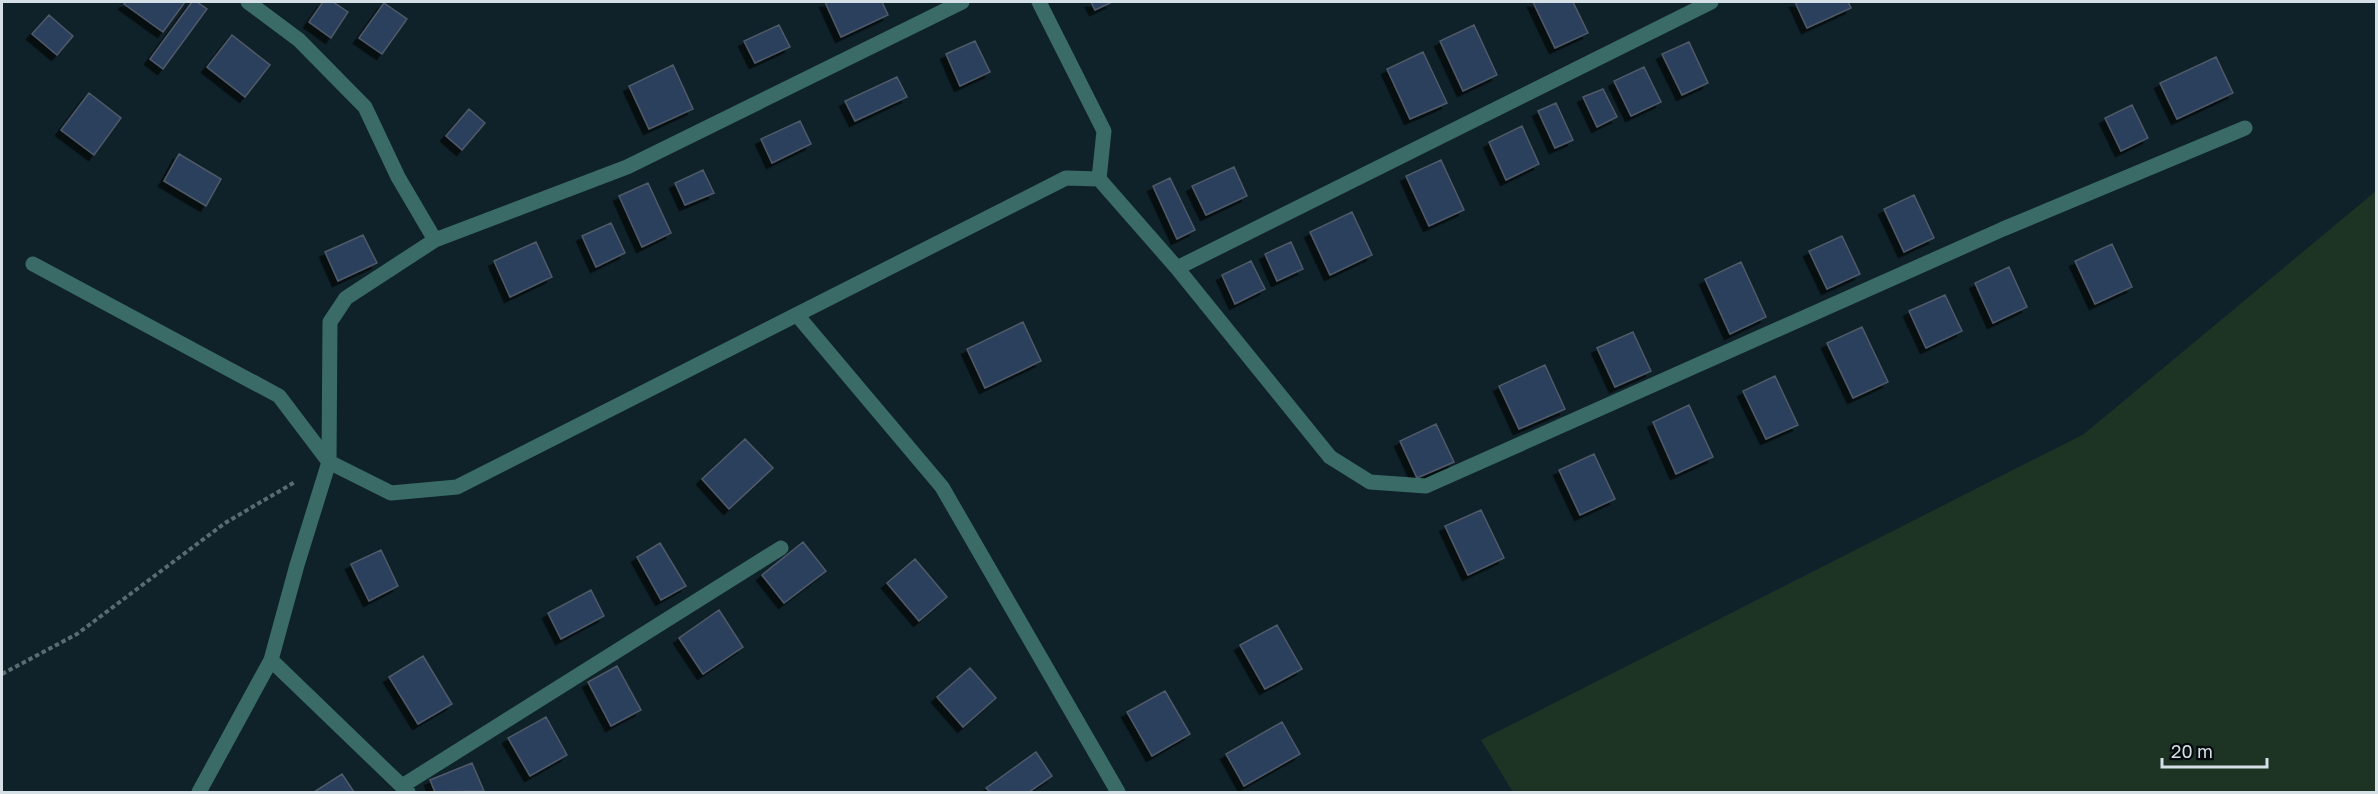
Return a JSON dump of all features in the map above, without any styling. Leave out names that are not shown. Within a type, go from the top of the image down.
[{"type":"street","points":[[248,2],[299,40],[365,107],[398,177],[435,240]]},
{"type":"street","points":[[199,792],[271,660],[329,462],[330,322],[346,298],[435,240],[627,167],[962,2]]},
{"type":"street","points":[[1039,2],[1104,131],[1099,179]]},
{"type":"street","points":[[1177,268],[1711,2]]},
{"type":"street","points":[[33,264],[279,396],[329,462],[390,493],[457,486],[1066,178],[1099,179],[1177,268],[1330,457],[1370,482],[1426,486],[2003,230],[2245,128]]},
{"type":"street","points":[[796,315],[942,487],[1118,792]]},
{"type":"street","points":[[271,660],[405,789],[782,548]]},
{"type":"path","points":[[2,674],[77,634],[225,523],[329,462]]},
{"type":"green space","points":[[2376,191],[2376,792],[1513,792],[1481,740],[2084,434]]},
{"type":"building","points":[[126,2],[185,2],[163,32],[124,4]]},
{"type":"building","points":[[192,2],[197,2],[207,9],[163,69],[150,59]]},
{"type":"building","points":[[323,2],[333,2],[348,12],[331,38],[309,22]]},
{"type":"building","points":[[825,2],[882,2],[888,15],[841,37]]},
{"type":"building","points":[[1091,2],[1112,2],[1095,10]]},
{"type":"building","points":[[1533,2],[1573,2],[1588,33],[1555,48]]},
{"type":"building","points":[[1795,2],[1848,2],[1851,8],[1807,28]]},
{"type":"building","points":[[384,3],[407,19],[382,54],[359,38]]},
{"type":"building","points":[[49,15],[73,36],[57,55],[32,34]]},
{"type":"building","points":[[779,25],[790,47],[755,63],[744,41]]},
{"type":"building","points":[[1474,25],[1497,75],[1463,91],[1440,41]]},
{"type":"building","points":[[232,35],[270,65],[245,97],[207,67]]},
{"type":"building","points":[[975,41],[990,72],[960,86],[946,54]]},
{"type":"building","points":[[1689,42],[1708,83],[1682,95],[1662,54]]},
{"type":"building","points":[[1423,52],[1447,103],[1410,119],[1387,69]]},
{"type":"building","points":[[2216,57],[2233,93],[2177,119],[2160,83]]},
{"type":"building","points":[[673,65],[693,109],[649,129],[629,86]]},
{"type":"building","points":[[1644,67],[1661,102],[1631,116],[1614,81]]},
{"type":"building","points":[[897,77],[907,97],[855,121],[845,101]]},
{"type":"building","points":[[1603,89],[1617,117],[1597,127],[1583,97]]},
{"type":"building","points":[[89,93],[121,118],[94,155],[61,130]]},
{"type":"building","points":[[1556,103],[1573,140],[1555,148],[1538,111]]},
{"type":"building","points":[[2132,105],[2148,138],[2121,151],[2105,118]]},
{"type":"building","points":[[469,109],[485,123],[462,150],[446,136]]},
{"type":"building","points":[[800,121],[811,144],[772,163],[761,139]]},
{"type":"building","points":[[1522,126],[1539,164],[1506,180],[1489,142]]},
{"type":"building","points":[[179,154],[221,179],[206,206],[164,181]]},
{"type":"building","points":[[1441,160],[1464,210],[1429,226],[1406,176]]},
{"type":"building","points":[[1234,167],[1247,196],[1206,215],[1192,186]]},
{"type":"building","points":[[703,170],[714,193],[685,205],[675,183]]},
{"type":"building","points":[[1170,178],[1195,230],[1177,239],[1153,186]]},
{"type":"building","points":[[648,183],[671,233],[642,247],[619,196]]},
{"type":"building","points":[[1914,195],[1934,238],[1904,252],[1884,209]]},
{"type":"building","points":[[1352,212],[1372,255],[1330,275],[1310,232]]},
{"type":"building","points":[[611,223],[625,253],[596,267],[582,236]]},
{"type":"building","points":[[363,235],[377,263],[338,281],[325,252]]},
{"type":"building","points":[[1842,236],[1860,274],[1827,289],[1809,251]]},
{"type":"building","points":[[536,242],[552,277],[510,297],[494,261]]},
{"type":"building","points":[[1291,242],[1303,269],[1277,281],[1265,254]]},
{"type":"building","points":[[2112,244],[2132,287],[2095,304],[2075,261]]},
{"type":"building","points":[[1251,261],[1265,289],[1235,304],[1222,275]]},
{"type":"building","points":[[1741,262],[1766,317],[1730,334],[1705,279]]},
{"type":"building","points":[[2009,267],[2027,307],[1993,323],[1975,283]]},
{"type":"building","points":[[1945,295],[1962,331],[1926,348],[1909,311]]},
{"type":"building","points":[[1023,322],[1041,361],[985,388],[967,349]]},
{"type":"building","points":[[1862,327],[1888,382],[1853,398],[1827,343]]},
{"type":"building","points":[[1633,332],[1651,371],[1615,387],[1597,348]]},
{"type":"building","points":[[1545,365],[1565,409],[1519,429],[1499,386]]},
{"type":"building","points":[[1775,376],[1798,425],[1766,439],[1743,391]]},
{"type":"building","points":[[1689,405],[1713,457],[1676,474],[1653,422]]},
{"type":"building","points":[[1436,424],[1454,462],[1417,478],[1400,441]]},
{"type":"building","points":[[745,439],[773,468],[729,509],[702,479]]},
{"type":"building","points":[[1594,454],[1615,499],[1580,515],[1559,470]]},
{"type":"building","points":[[1481,510],[1504,558],[1468,575],[1445,526]]},
{"type":"building","points":[[803,542],[826,571],[784,603],[762,575]]},
{"type":"building","points":[[660,543],[686,586],[661,600],[637,557]]},
{"type":"building","points":[[381,550],[398,586],[369,601],[351,564]]},
{"type":"building","points":[[915,559],[947,597],[919,621],[887,583]]},
{"type":"building","points":[[591,590],[604,616],[561,639],[548,613]]},
{"type":"building","points":[[719,610],[743,647],[703,674],[679,638]]},
{"type":"building","points":[[1277,625],[1302,669],[1265,689],[1240,645]]},
{"type":"building","points":[[423,656],[452,704],[418,724],[389,677]]},
{"type":"building","points":[[617,666],[641,710],[611,726],[588,682]]},
{"type":"building","points":[[970,668],[996,698],[963,727],[937,697]]},
{"type":"building","points":[[1165,691],[1190,734],[1152,756],[1127,712]]},
{"type":"building","points":[[546,717],[567,755],[530,776],[508,738]]},
{"type":"building","points":[[1282,722],[1300,754],[1244,786],[1226,754]]},
{"type":"building","points":[[1036,752],[1052,776],[1029,792],[990,792],[986,788]]},
{"type":"building","points":[[472,763],[484,791],[435,792],[430,780]]},
{"type":"building","points":[[342,774],[354,792],[314,792]]}]
